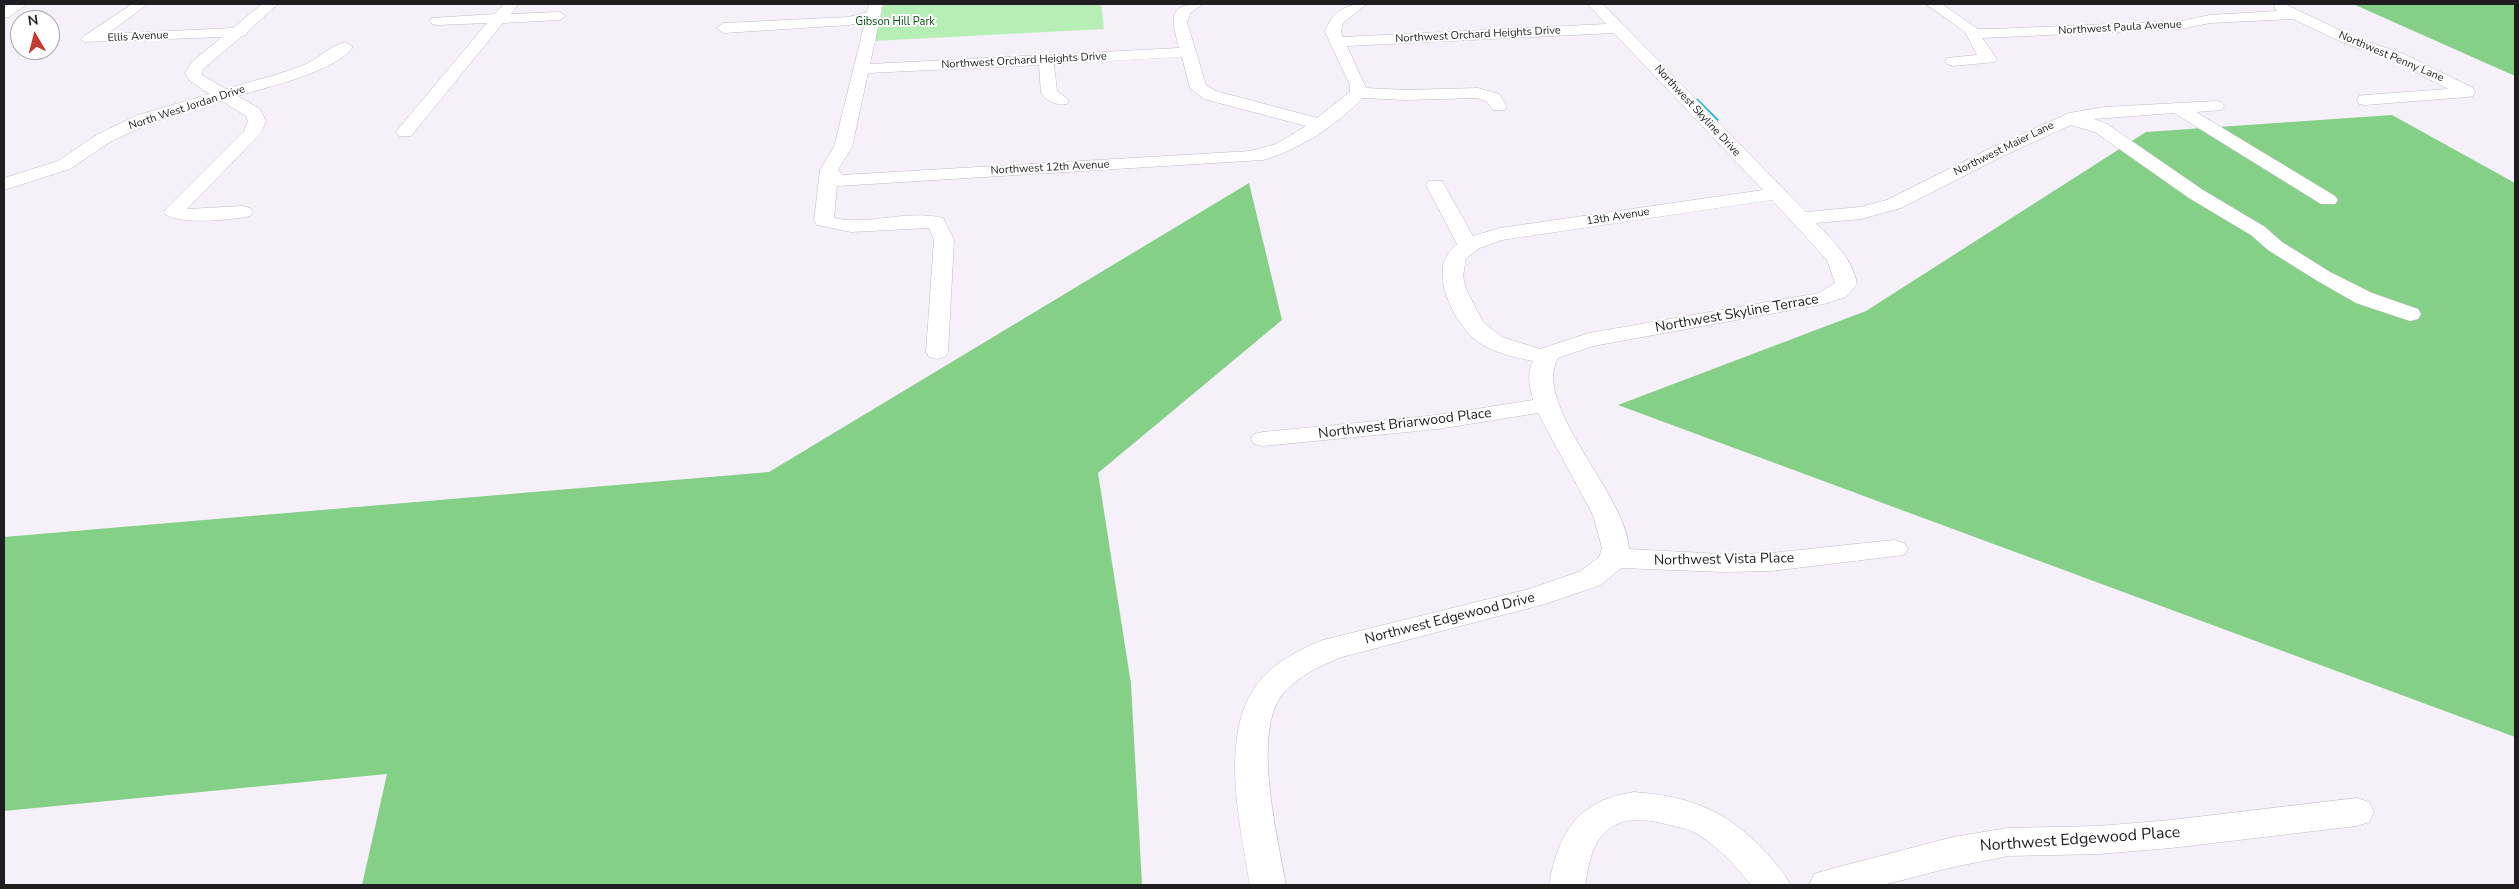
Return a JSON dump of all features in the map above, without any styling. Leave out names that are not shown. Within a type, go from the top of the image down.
[{"type":"street","points":[[4,14],[20,4]]},
{"type":"street","name":"Ellis Avenue","points":[[140,4],[89,39],[242,32]]},
{"type":"street","points":[[243,212],[183,215],[173,212],[244,142],[257,121],[254,113],[204,84],[194,73],[203,58],[242,32],[270,4]]},
{"type":"street","points":[[405,132],[511,4]]},
{"type":"street","points":[[1170,4],[1192,6]]},
{"type":"street","points":[[1360,4],[1336,21],[1333,32],[1358,85],[1358,92],[1406,95],[1478,93],[1493,98],[1499,106]]},
{"type":"street","name":"Northwest Skyline Drive","points":[[1595,4],[1799,219]]},
{"type":"street","points":[[1933,4],[1965,24],[1974,33],[1979,47],[1989,59],[1953,61]]},
{"type":"street","name":"Northwest Penny Lane","points":[[2274,4],[2349,40],[2398,58],[2467,92],[2364,100]]},
{"type":"street","points":[[1192,6],[1182,15],[1180,22],[1196,84],[1204,92],[1320,124]]},
{"type":"street","points":[[724,28],[849,21],[875,9]]},
{"type":"street","points":[[875,9],[843,147],[831,164],[824,221],[841,227],[916,220],[936,222],[944,240],[937,352]]},
{"type":"street","name":"Northwest Paula Avenue","points":[[1974,33],[1993,34],[2171,25],[2210,19],[2295,14]]},
{"type":"street","points":[[438,21],[559,16]]},
{"type":"street","name":"Northwest Orchard Heights Drive","points":[[1338,42],[1618,28]]},
{"type":"street","name":"North West Jordan Drive","points":[[4,184],[64,165],[128,126],[312,67],[345,47]]},
{"type":"street","name":"Northwest Orchard Heights Drive","points":[[862,69],[1187,52]]},
{"type":"street","points":[[1046,59],[1049,93],[1061,100]]},
{"type":"street","name":"Northwest 12th Avenue","points":[[829,174],[837,180],[849,180],[1251,156],[1276,152],[1287,147],[1320,124],[1358,92]]},
{"type":"street","name":"Northwest Maier Lane","points":[[1799,219],[1861,213],[1894,204],[2069,120],[2105,112],[2216,106]]},
{"type":"street","points":[[2177,108],[2328,200]]},
{"type":"street","points":[[2069,120],[2090,123],[2101,128],[2196,194],[2258,231],[2274,246],[2323,276],[2364,298],[2410,314]]},
{"type":"street","points":[[1435,185],[1465,248],[1453,265],[1452,280],[1465,310],[1475,326],[1486,338],[1499,344],[1546,357],[1541,367],[1541,383],[1546,405],[1606,515],[1616,548],[1613,558]]},
{"type":"street","name":"13th Avenue","points":[[1465,248],[1500,234],[1775,194]]},
{"type":"street","name":"Northwest Skyline Terrace","points":[[1546,357],[1555,350],[1589,340],[1794,305],[1824,298],[1838,292],[1846,284],[1842,267],[1822,241],[1799,219]]},
{"type":"street","name":"Northwest Briarwood Place","points":[[1263,439],[1438,422],[1546,405]]},
{"type":"street","name":"Northwest Vista Place","points":[[1613,558],[1704,562],[1771,562],[1894,550]]},
{"type":"street","name":"Northwest Edgewood Drive","points":[[1268,885],[1255,799],[1252,739],[1258,710],[1265,697],[1284,675],[1307,658],[1334,648],[1558,590],[1590,578],[1611,562],[1613,558]]},
{"type":"street","points":[[1567,885],[1578,844],[1592,822],[1614,808],[1642,806],[1665,808],[1707,822],[1737,845],[1772,885]]},
{"type":"street","name":"Northwest Edgewood Place","points":[[1826,885],[1953,852],[2008,842],[2099,840],[2171,834],[2358,812]]},
{"type":"green space","name":"Gibson Hill Park","points":[[881,4],[1101,4],[1104,29],[872,41]]},
{"type":"green space","points":[[2353,4],[2515,4],[2515,76]]},
{"type":"green space","points":[[2392,115],[2515,183],[2515,737],[1618,405],[1866,311],[2146,132]]},
{"type":"green space","points":[[1249,183],[1282,320],[1098,473],[1131,684],[1142,885],[362,885],[387,774],[4,811],[4,537],[769,472]]},
{"type":"waterway","points":[[1697,100],[1717,120]]}]
